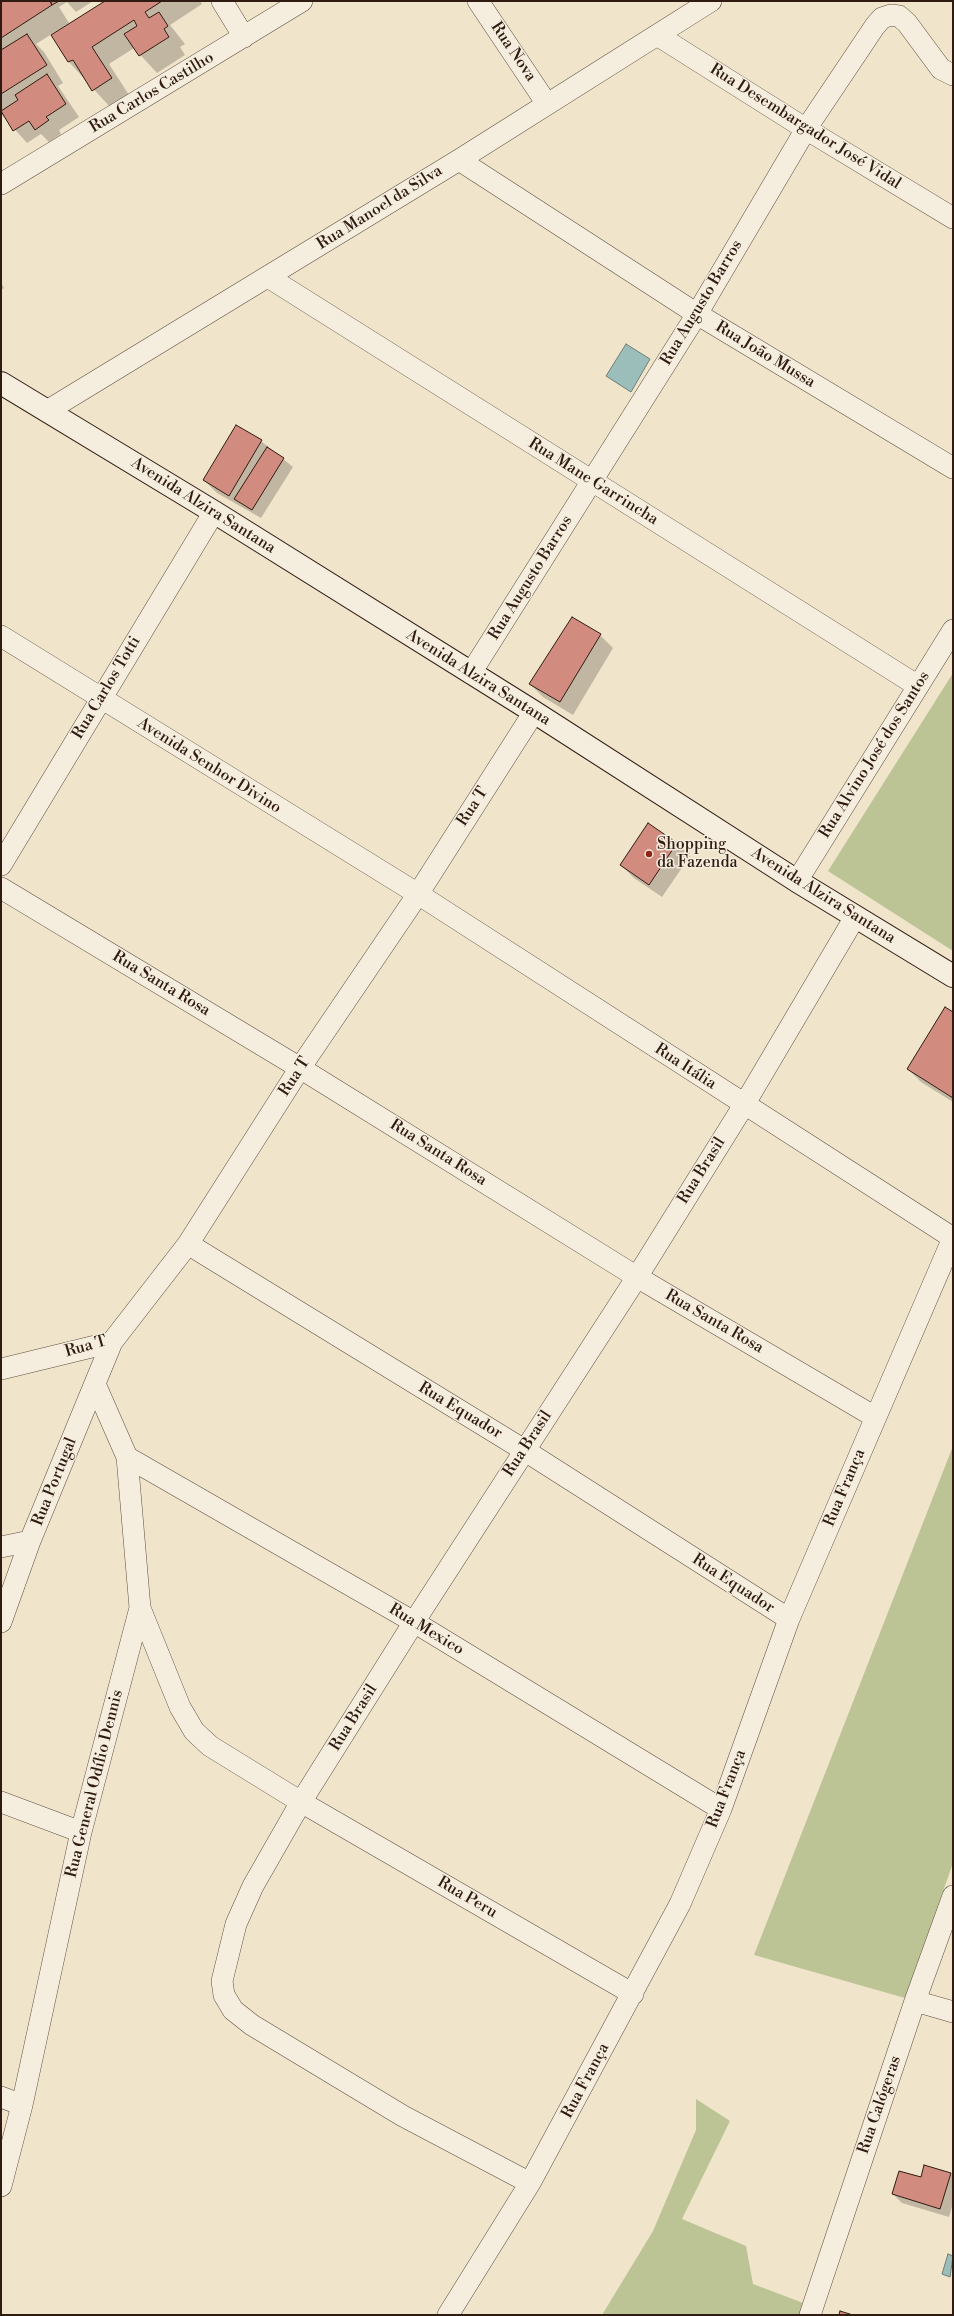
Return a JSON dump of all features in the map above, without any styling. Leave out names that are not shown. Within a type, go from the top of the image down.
[{"type":"main road","name":"Avenida Alzira Santana","points":[[2,385],[214,512],[534,712],[797,881],[953,976]]},
{"type":"street","points":[[222,1],[244,37]]},
{"type":"street","name":"Rua Carlos Castilho","points":[[1,184],[302,1]]},
{"type":"street","name":"Rua Nova","points":[[478,1],[548,104]]},
{"type":"street","name":"Rua Manoel da Silva","points":[[47,411],[459,160],[710,1]]},
{"type":"street","name":"Rua Augusto Barros","points":[[471,673],[697,314],[806,129],[875,26],[882,18],[891,15],[899,16],[907,23],[941,69],[953,75]]},
{"type":"street","name":"Rua Desembargador José Vidal","points":[[657,35],[806,129],[953,218]]},
{"type":"street","name":"Rua João Mussa","points":[[459,160],[697,314],[953,468]]},
{"type":"street","name":"Rua Mane Garrincha","points":[[268,276],[592,482],[918,686]]},
{"type":"street","name":"Rua Carlos Totti","points":[[1,865],[214,512]]},
{"type":"street","name":"Rua Alvino José dos Santos","points":[[797,881],[953,630]]},
{"type":"street","name":"Avenida Senhor Divino","points":[[1,636],[100,699],[418,894]]},
{"type":"street","name":"Rua T","points":[[1,1370],[112,1342],[188,1244],[300,1068],[418,894],[534,712]]},
{"type":"street","name":"Rua Santa Rosa","points":[[1,888],[300,1068],[637,1277],[875,1417]]},
{"type":"street","name":"Rua Itália","points":[[418,894],[953,1238]]},
{"type":"street","name":"Rua Brasil","points":[[530,2183],[403,2116],[252,2025],[234,2010],[224,1995],[222,1981],[236,1924],[247,1899],[301,1802],[524,1450],[637,1277],[744,1105],[855,917]]},
{"type":"street","name":"Rua França","points":[[448,2315],[530,2183],[633,1994],[680,1904],[721,1809],[790,1619],[875,1417],[953,1238]]},
{"type":"street","name":"Rua Equador","points":[[188,1244],[524,1450],[790,1619]]},
{"type":"street","name":"Rua Portugal","points":[[1,1622],[30,1541],[112,1342]]},
{"type":"street","name":"Rua General Odílio Dennis","points":[[1,2186],[22,2105],[81,1832],[140,1608],[127,1457],[95,1384]]},
{"type":"street","name":"Rua Mexico","points":[[127,1457],[414,1622],[721,1809]]},
{"type":"street","points":[[1,1547],[30,1541]]},
{"type":"street","name":"Rua Peru","points":[[140,1608],[180,1707],[194,1731],[210,1746],[301,1802],[633,1994]]},
{"type":"street","points":[[1,1802],[81,1832]]},
{"type":"street","name":"Rua Calógeras","points":[[810,2315],[915,2001],[953,1896]]},
{"type":"street","points":[[915,2001],[953,2012]]},
{"type":"street","points":[[1,2097],[22,2105]]},
{"type":"green space","points":[[953,673],[953,951],[828,871]]},
{"type":"green space","points":[[953,1446],[953,1863],[905,1998],[754,1955]]},
{"type":"green space","points":[[696,2099],[730,2121],[682,2219],[746,2246],[753,2284],[806,2304],[802,2315],[602,2315],[653,2231],[696,2130]]},
{"type":"water","points":[[626,344],[650,359],[631,392],[606,376]]},
{"type":"water","points":[[948,2254],[953,2256],[950,2277],[942,2274]]},
{"type":"building","points":[[1,1],[50,1],[52,5],[1,38]]},
{"type":"building","points":[[50,1],[59,1],[52,5]]},
{"type":"building","points":[[105,1],[162,1],[145,12],[149,18],[159,12],[168,26],[164,29],[169,37],[139,56],[124,34],[137,26],[134,20],[92,47],[112,78],[92,91],[73,60],[68,62],[51,35]]},
{"type":"building","points":[[27,34],[47,65],[1,94],[1,50]]},
{"type":"building","points":[[47,74],[66,104],[46,117],[49,120],[35,130],[29,121],[13,131],[1,111],[18,100],[15,95]]},
{"type":"building","points":[[236,425],[262,440],[229,496],[203,480]]},
{"type":"building","points":[[267,447],[284,458],[252,510],[234,499]]},
{"type":"building","points":[[572,617],[601,634],[560,702],[529,684]]},
{"type":"building","name":"Shopping da Fazenda","points":[[648,823],[677,843],[649,885],[620,865]]},
{"type":"building","points":[[945,1007],[953,1012],[953,1098],[907,1069]]},
{"type":"building","points":[[924,2165],[951,2173],[940,2209],[892,2194],[899,2171],[921,2177]]},
{"type":"building","points":[[840,2311],[853,2315],[839,2315]]},
{"type":"place","name":"Shopping da Fazenda","points":[[649,854]]}]
